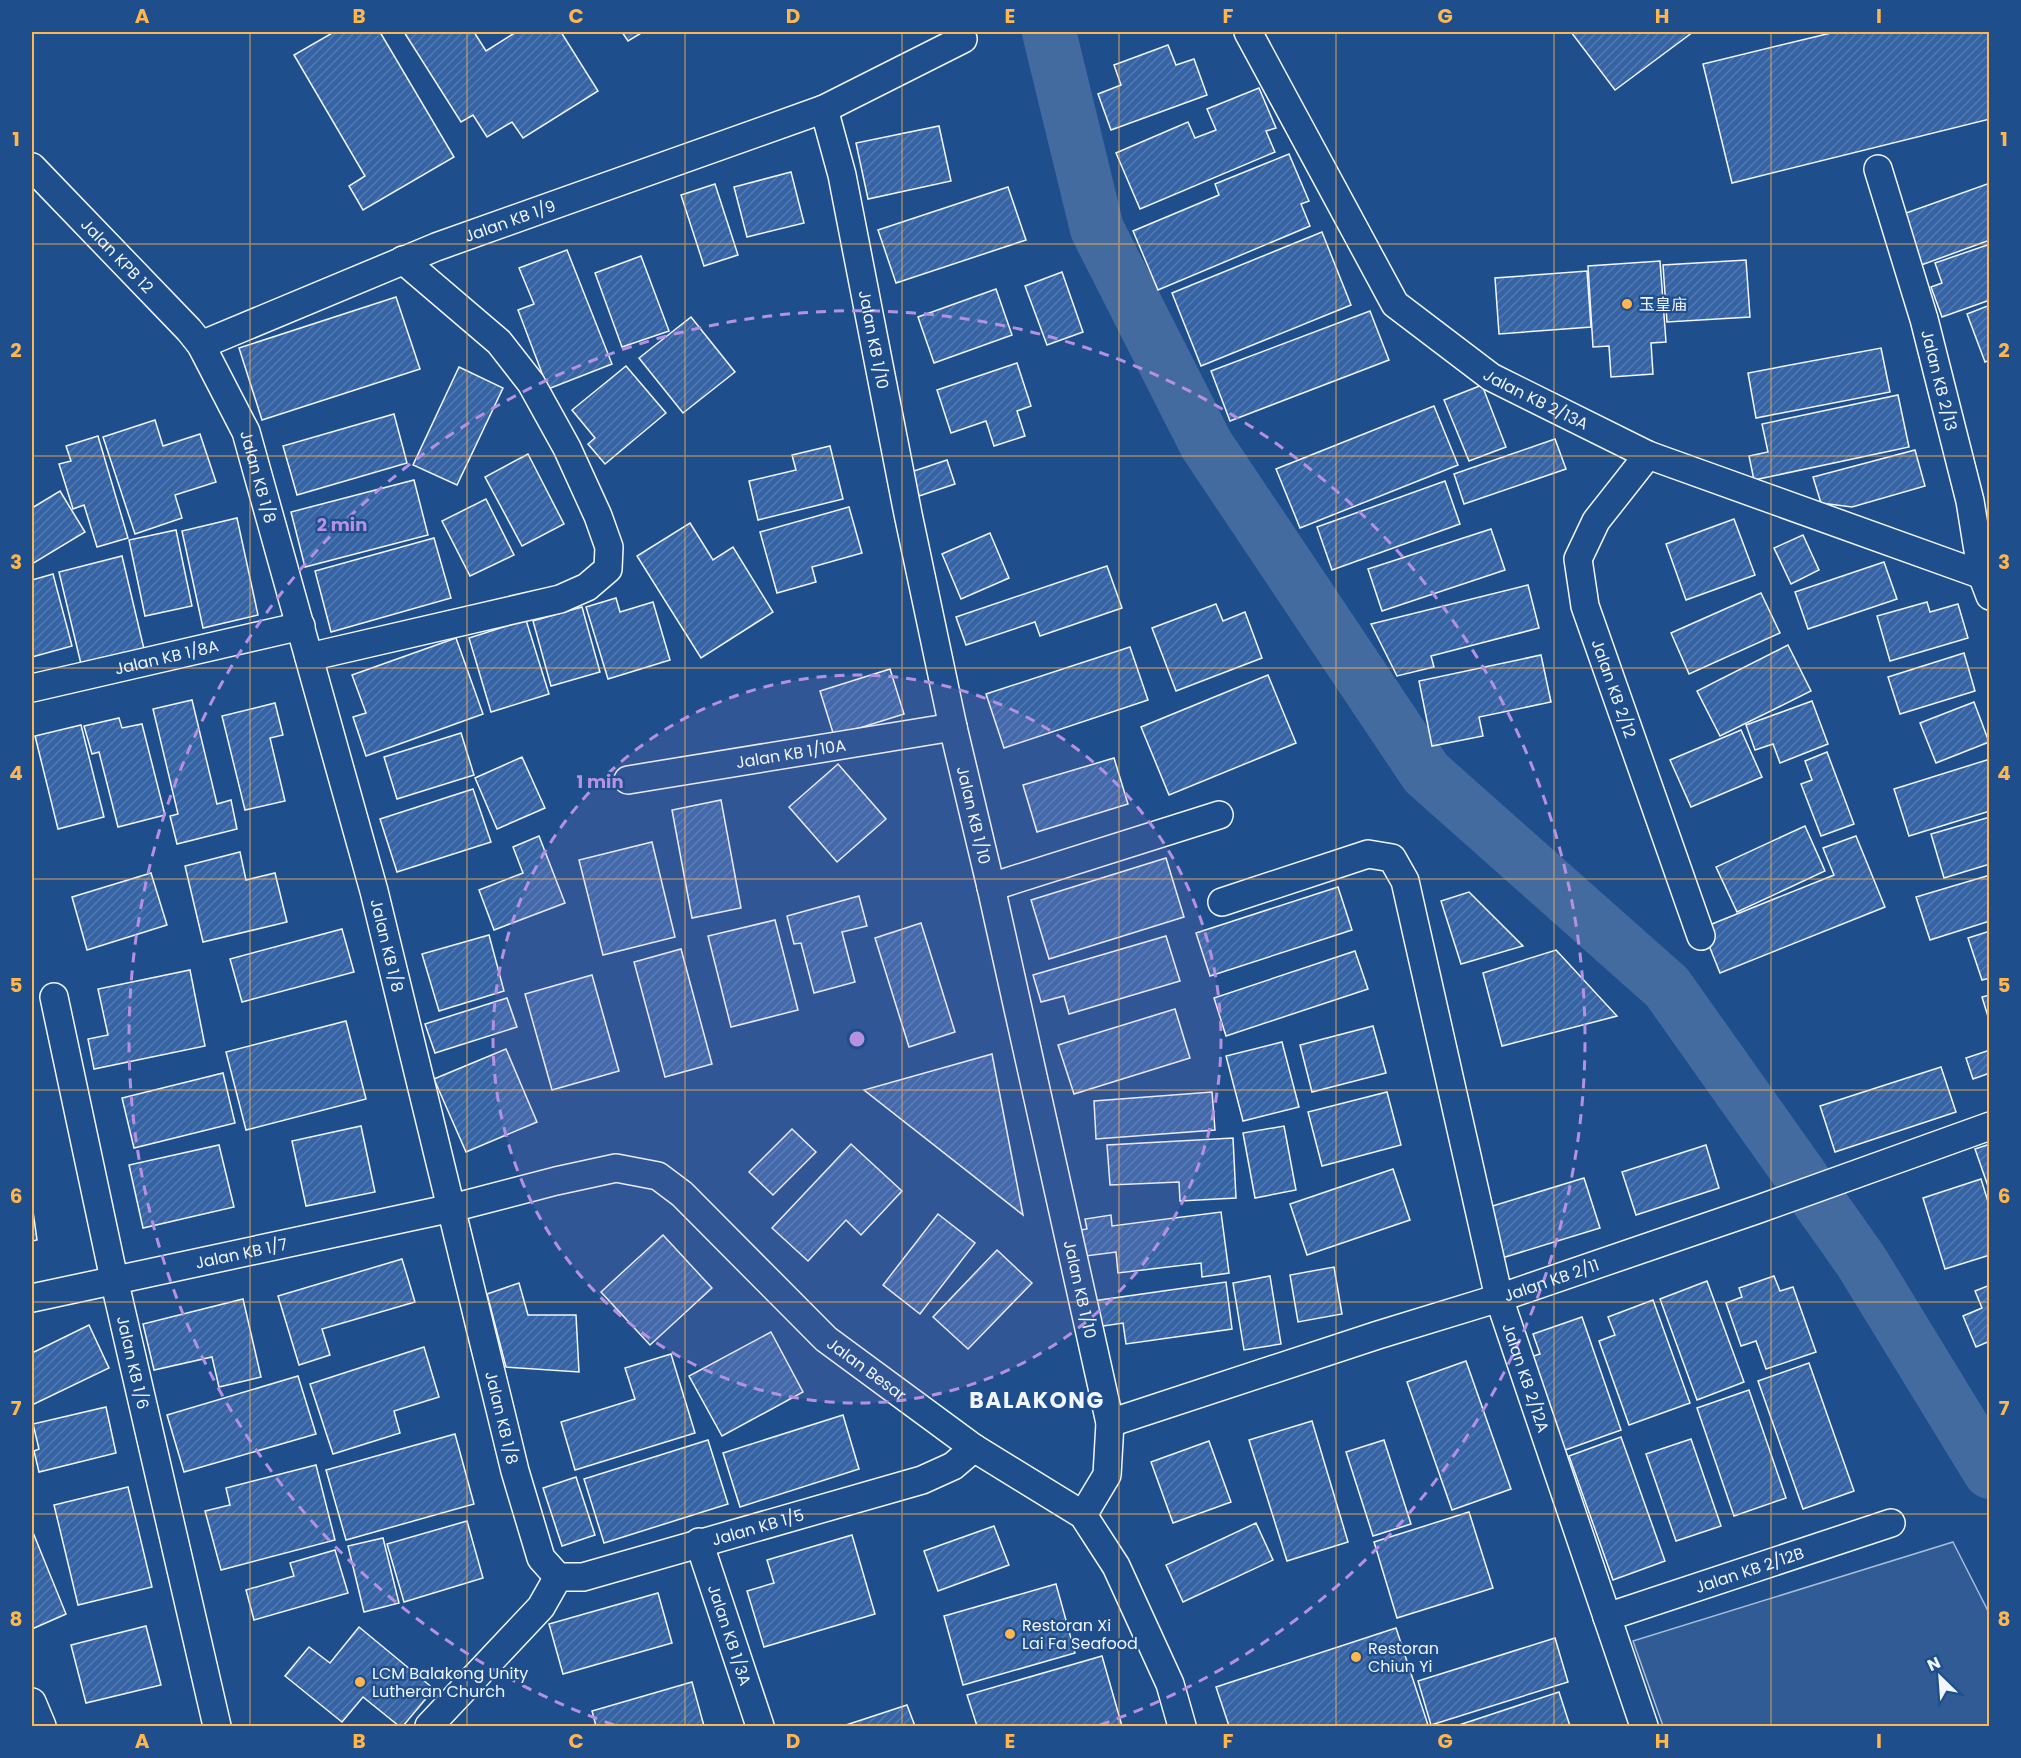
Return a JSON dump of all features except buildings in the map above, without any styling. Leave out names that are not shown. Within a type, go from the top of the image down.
[{"type":"street","name":"Jalan KB 2/13A","points":[[1248,32],[1395,304],[1491,377],[1648,455],[1986,585]]},
{"type":"street","name":"Jalan KB 1/9","points":[[201,345],[404,260],[824,110],[963,39]]},
{"type":"street","name":"Jalan KB 1/10","points":[[824,110],[842,175],[908,514],[953,727],[991,887],[1110,1423],[1107,1475],[1083,1515]]},
{"type":"street","name":"Jalan KPB 12","points":[[32,167],[201,345]]},
{"type":"street","name":"Jalan KB 2/13","points":[[1878,169],[1924,319],[1970,501],[1986,585]]},
{"type":"street","points":[[309,657],[560,599],[586,587],[608,569],[609,547],[598,516],[567,448],[531,383],[499,342],[404,260]]},
{"type":"street","name":"Jalan KB 1/8","points":[[201,345],[246,432],[374,891],[515,1471],[550,1567]]},
{"type":"street","name":"Jalan KB 2/12","points":[[1648,455],[1596,521],[1578,559],[1584,606],[1701,936]]},
{"type":"street","name":"Jalan KB 1/8A","points":[[32,688],[301,626]]},
{"type":"street","name":"Jalan KB 1/10A","points":[[628,780],[953,727]]},
{"type":"street","points":[[991,887],[1219,815]]},
{"type":"street","name":"Jalan KB 2/12A","points":[[1222,902],[1368,854],[1392,858],[1405,880],[1499,1298],[1644,1726]]},
{"type":"street","name":"Jalan KB 1/6","points":[[54,997],[114,1279],[218,1726]]},
{"type":"street","name":"Jalan KB 2/11","points":[[1110,1423],[1499,1298],[1989,1126]]},
{"type":"street","name":"Jalan Besar","points":[[452,1208],[615,1168],[658,1176],[682,1194],[826,1339],[974,1448],[1083,1515],[1116,1566],[1170,1684],[1182,1726]]},
{"type":"street","name":"Jalan KB 1/7","points":[[32,1298],[452,1208]]},
{"type":"street","name":"Jalan KB 1/5","points":[[550,1567],[583,1577],[922,1480],[953,1466],[974,1448]]},
{"type":"street","name":"Jalan KB 2/12B","points":[[1607,1617],[1891,1523]]},
{"type":"street","name":"Jalan KB 1/3A","points":[[699,1542],[760,1726]]},
{"type":"street","points":[[429,1726],[541,1607],[550,1567]]},
{"type":"street","points":[[32,1702],[42,1726]]},
{"type":"shaded area","points":[[1953,1542],[1989,1613],[1989,1726],[1663,1726],[1633,1641]]},
{"type":"waterway","points":[[1049,32],[1097,229],[1206,444],[1426,773],[1667,987],[1861,1261],[1990,1472]]},
{"type":"place","name":"玉皇庙","points":[[1627,304]]},
{"type":"place","name":"Restoran Xi Lai Fa Seafood","points":[[1010,1634]]},
{"type":"place","name":"Restoran Chiun Yi","points":[[1356,1657]]},
{"type":"place","name":"LCM Balakong Unity Lutheran Church","points":[[360,1682]]},
{"type":"district","name":"BALAKONG","points":[[1037,1400]]}]
